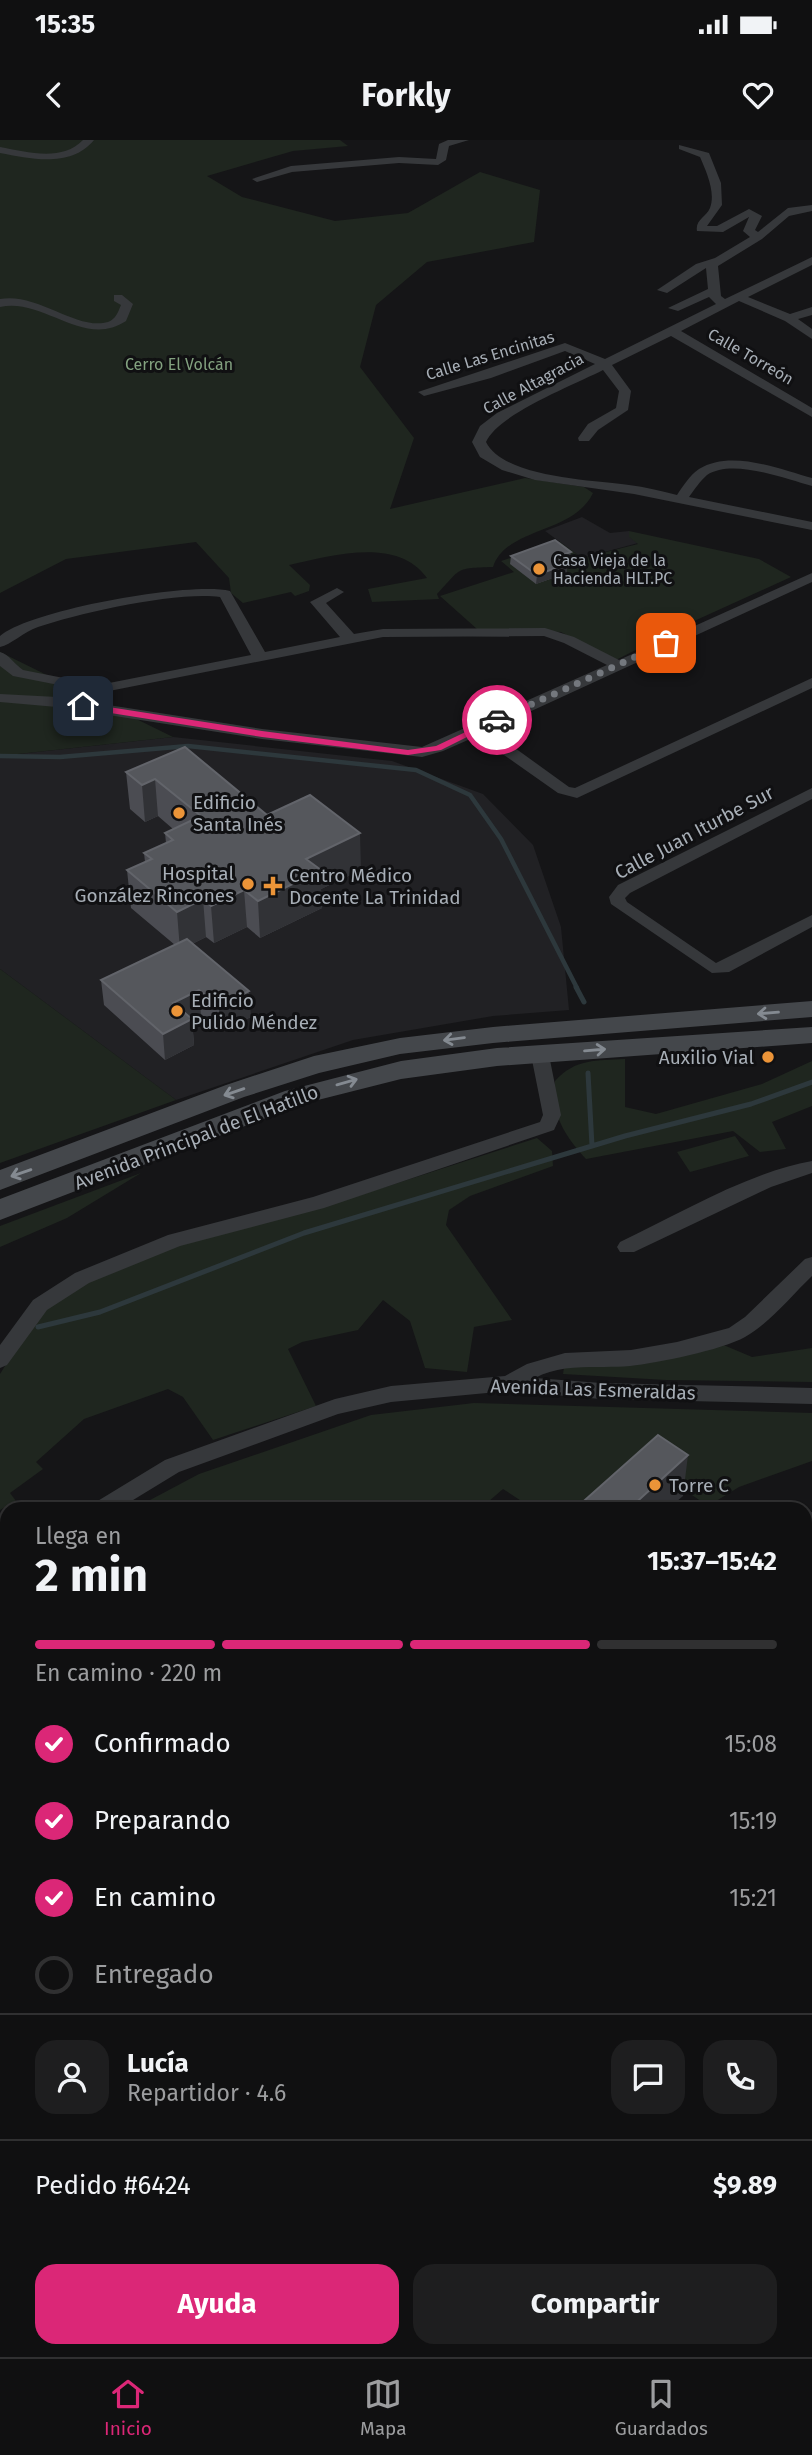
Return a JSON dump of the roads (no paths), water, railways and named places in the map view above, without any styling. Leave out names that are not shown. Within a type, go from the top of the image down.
[{"type":"main road","name":"Avenida Principal de El Hatillo","points":[[0,1181],[234,1091],[314,1065],[400,1046],[493,1035],[812,1009]]},
{"type":"main road","name":"Avenida Principal de El Hatillo","points":[[0,1210],[294,1097],[412,1068],[538,1055],[812,1035]]},
{"type":"street","points":[[0,150],[54,156],[84,147],[89,140]]},
{"type":"street","points":[[257,179],[290,169],[399,160],[438,162],[441,160],[444,144],[464,140]]},
{"type":"street","points":[[683,147],[700,150],[705,155],[718,198],[713,212],[701,229],[719,230],[750,212],[756,216],[749,231],[758,237]]},
{"type":"street","points":[[725,304],[715,298],[712,265],[758,237],[785,214],[792,210],[810,208]]},
{"type":"street","name":"Calle Altagracia","points":[[812,260],[491,423],[481,436],[481,448],[493,460],[522,473],[681,499],[812,526]]},
{"type":"street","points":[[663,290],[699,266],[718,261]]},
{"type":"street","points":[[674,308],[714,291]]},
{"type":"street","points":[[0,303],[17,301],[77,322],[104,327],[119,324],[126,315],[127,304],[118,298]]},
{"type":"street","points":[[739,298],[789,318],[812,335]]},
{"type":"street","points":[[789,318],[812,311]]},
{"type":"street","name":"Calle Torreón","points":[[671,331],[812,413]]},
{"type":"street","name":"Calle Las Encinitas","points":[[424,392],[487,375],[565,347],[605,364]]},
{"type":"street","points":[[583,438],[593,427],[622,410],[624,405],[625,391],[605,364]]},
{"type":"street","points":[[681,499],[703,472],[724,466],[749,467],[812,482]]},
{"type":"street","points":[[0,698],[57,702],[262,734],[408,752],[438,748],[812,578]]},
{"type":"street","points":[[0,643],[14,631],[35,623],[175,594],[214,590],[225,594],[260,657]]},
{"type":"street","points":[[337,592],[317,602],[349,638]]},
{"type":"street","points":[[0,656],[8,667],[18,673],[99,689],[383,633],[545,632],[569,640],[617,665]]},
{"type":"street","points":[[478,729],[564,790],[577,793],[812,682]]},
{"type":"street","name":"Calle Juan Iturbe Sur","points":[[812,793],[624,889],[617,897],[619,904],[712,968],[723,968],[812,920]]},
{"type":"street","points":[[0,1360],[40,1305],[82,1278],[175,1240],[317,1203],[548,1126],[538,1055]]},
{"type":"street","points":[[627,1247],[764,1182],[791,1171],[812,1167]]},
{"type":"street","points":[[508,1383],[534,1369],[565,1361],[631,1358],[677,1350],[736,1333],[752,1322],[812,1264]]},
{"type":"street","name":"Avenida Las Esmeraldas","points":[[114,1502],[172,1466],[335,1408],[391,1394],[508,1383],[601,1391],[812,1396]]},
{"type":"waterway","points":[[0,756],[60,757],[188,746],[416,770],[470,795],[501,839],[577,988]]},
{"type":"waterway","points":[[576,987],[584,1002]]},
{"type":"waterway","points":[[588,1073],[592,1146]]},
{"type":"waterway","points":[[592,1146],[751,1104],[812,1082]]},
{"type":"waterway","points":[[38,1327],[100,1312],[304,1233],[592,1146]]},
{"type":"place","name":"Casa Vieja de la Hacienda HLT.PC","points":[[539,569]]},
{"type":"place","name":"Edificio Santa Inés","points":[[179,813]]},
{"type":"place","name":"Hospital González Rincones","points":[[248,884]]},
{"type":"place","name":"Centro Médico Docente La Trinidad","points":[[273,886]]},
{"type":"place","name":"Edificio Pulido Méndez","points":[[177,1011]]},
{"type":"place","name":"Auxilio Vial","points":[[768,1057]]},
{"type":"place","name":"Torre C","points":[[655,1485]]},
{"type":"park label","name":"Cerro El Volcán","points":[[179,364]]}]
